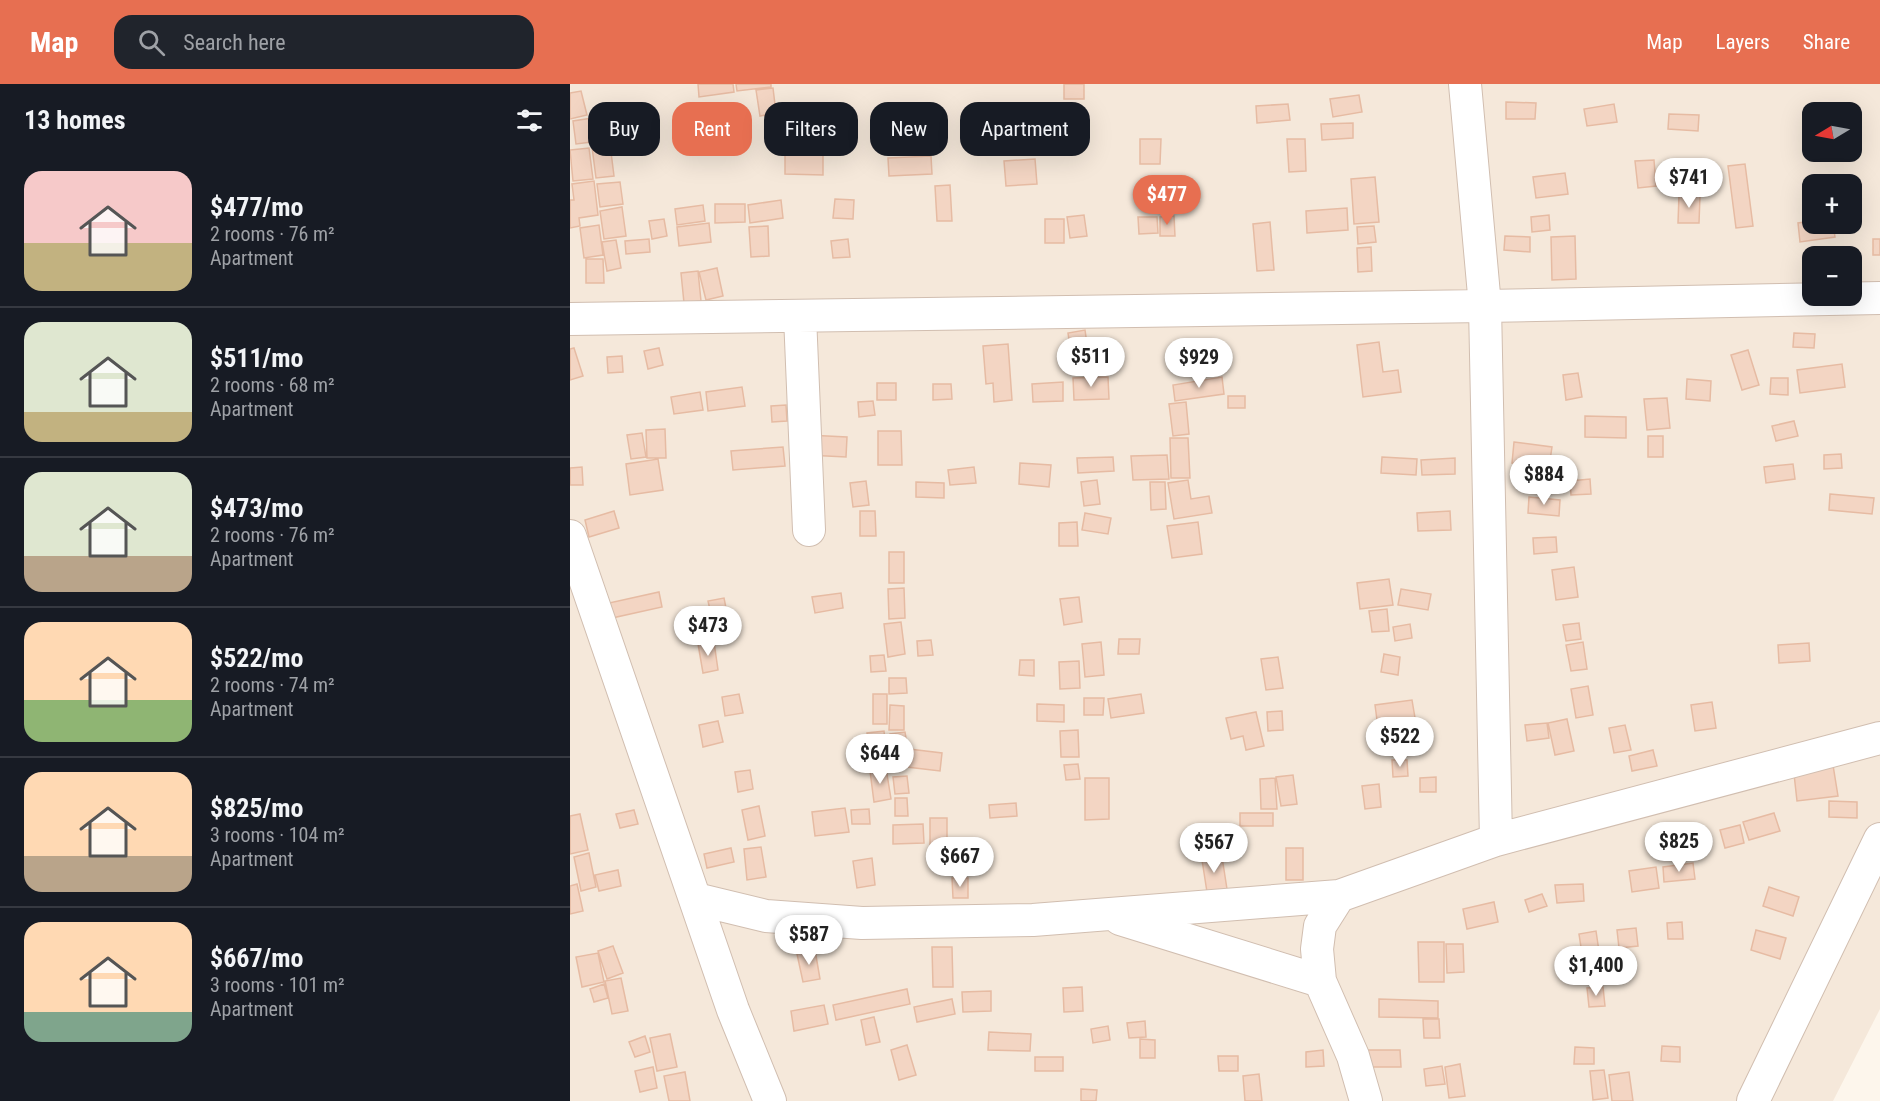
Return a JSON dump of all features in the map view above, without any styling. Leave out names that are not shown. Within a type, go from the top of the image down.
[{"type":"street","points":[[1465,84],[1485,306],[1496,840]]},
{"type":"street","points":[[570,319],[1880,298]]},
{"type":"street","points":[[800,316],[809,530]]},
{"type":"street","points":[[570,536],[734,1010],[770,1101]]},
{"type":"street","points":[[696,899],[766,916],[862,923],[1022,921],[1339,896],[1496,840],[1880,738]]},
{"type":"street","points":[[1753,1101],[1880,839]]},
{"type":"street","points":[[1339,896],[1320,926],[1317,949],[1320,981],[1353,1056],[1366,1101]]},
{"type":"street","points":[[1105,914],[1320,981]]},
{"type":"shaded area","points":[[570,84],[1880,84],[1880,1009],[1833,1101],[570,1101]]},
{"type":"building","points":[[698,84],[733,84],[734,92],[699,97]]},
{"type":"building","points":[[736,84],[771,84],[771,87],[737,91]]},
{"type":"building","points":[[1064,84],[1084,84],[1084,99],[1064,99]]},
{"type":"building","points":[[773,88],[775,102],[764,102],[764,115],[760,116],[756,90]]},
{"type":"building","points":[[581,91],[587,115],[570,119],[570,93]]},
{"type":"building","points":[[1359,95],[1362,112],[1333,117],[1330,99]]},
{"type":"building","points":[[1506,102],[1536,103],[1535,119],[1506,119]]},
{"type":"building","points":[[1288,104],[1290,120],[1257,123],[1256,106]]},
{"type":"building","points":[[1614,104],[1617,122],[1587,126],[1584,109]]},
{"type":"building","points":[[1669,114],[1699,115],[1698,131],[1668,129]]},
{"type":"building","points":[[588,119],[588,142],[576,144],[573,121]]},
{"type":"building","points":[[1353,123],[1353,138],[1322,140],[1321,124]]},
{"type":"building","points":[[1140,139],[1161,139],[1160,164],[1140,164]]},
{"type":"building","points":[[1287,139],[1305,139],[1306,171],[1289,172]]},
{"type":"building","points":[[588,148],[593,179],[573,181],[570,150]]},
{"type":"building","points":[[593,156],[612,156],[614,176],[596,178]]},
{"type":"building","points":[[785,156],[823,156],[823,175],[785,174]]},
{"type":"building","points":[[931,156],[932,174],[889,176],[888,158]]},
{"type":"building","points":[[1035,159],[1037,184],[1006,186],[1004,161]]},
{"type":"building","points":[[1654,160],[1656,186],[1638,188],[1635,161]]},
{"type":"building","points":[[1745,164],[1753,226],[1736,228],[1728,166]]},
{"type":"building","points":[[1565,173],[1568,194],[1536,198],[1533,177]]},
{"type":"building","points":[[1375,177],[1379,222],[1354,224],[1351,179]]},
{"type":"building","points":[[594,181],[598,215],[579,218],[580,226],[570,228],[570,200],[574,200],[572,184]]},
{"type":"building","points":[[620,182],[623,204],[600,207],[597,184]]},
{"type":"building","points":[[950,185],[952,221],[937,221],[935,186]]},
{"type":"building","points":[[1679,195],[1700,196],[1699,223],[1678,223]]},
{"type":"building","points":[[835,199],[854,200],[853,219],[833,218]]},
{"type":"building","points":[[781,200],[783,218],[750,223],[748,205]]},
{"type":"building","points":[[715,204],[745,204],[745,222],[715,223]]},
{"type":"building","points":[[703,205],[705,221],[677,225],[675,209]]},
{"type":"building","points":[[622,207],[626,236],[604,239],[600,211]]},
{"type":"building","points":[[1347,208],[1348,230],[1307,233],[1306,211]]},
{"type":"building","points":[[1084,215],[1087,236],[1070,238],[1067,217]]},
{"type":"building","points":[[1549,215],[1550,230],[1532,232],[1531,217]]},
{"type":"building","points":[[1174,216],[1175,236],[1160,236],[1160,217]]},
{"type":"building","points":[[1138,217],[1157,217],[1158,233],[1139,234]]},
{"type":"building","points":[[664,219],[667,236],[652,239],[649,221]]},
{"type":"building","points":[[1045,219],[1064,219],[1064,243],[1045,243]]},
{"type":"building","points":[[1270,222],[1274,270],[1257,271],[1253,224]]},
{"type":"building","points":[[1802,222],[1802,234],[1835,234],[1835,237],[1800,242],[1798,223]]},
{"type":"building","points":[[709,223],[711,242],[679,246],[677,227]]},
{"type":"building","points":[[599,225],[603,255],[584,258],[580,228]]},
{"type":"building","points":[[768,226],[769,256],[751,257],[749,227]]},
{"type":"building","points":[[1374,226],[1376,242],[1358,244],[1357,227]]},
{"type":"building","points":[[1505,236],[1530,237],[1530,252],[1504,250]]},
{"type":"building","points":[[1575,236],[1576,279],[1552,280],[1551,237]]},
{"type":"building","points":[[649,239],[650,252],[626,254],[625,241]]},
{"type":"building","points":[[848,239],[850,257],[833,258],[831,241]]},
{"type":"building","points":[[1873,239],[1880,239],[1880,255],[1873,255]]},
{"type":"building","points":[[616,240],[621,268],[607,271],[602,242]]},
{"type":"building","points":[[1371,247],[1372,271],[1358,272],[1357,248]]},
{"type":"building","points":[[586,259],[603,259],[604,283],[586,283]]},
{"type":"building","points":[[717,268],[723,296],[706,300],[699,272]]},
{"type":"building","points":[[698,271],[701,301],[684,303],[681,273]]},
{"type":"building","points":[[1085,330],[1089,358],[1072,360],[1068,333]]},
{"type":"building","points":[[1794,333],[1815,334],[1814,348],[1793,347]]},
{"type":"building","points":[[1379,342],[1383,372],[1398,370],[1401,392],[1363,397],[1357,345]]},
{"type":"building","points":[[1008,344],[1012,400],[994,402],[993,383],[986,384],[983,346]]},
{"type":"building","points":[[574,348],[583,376],[570,380],[570,349]]},
{"type":"building","points":[[659,348],[663,365],[648,369],[644,351]]},
{"type":"building","points":[[1748,350],[1759,385],[1742,390],[1731,355]]},
{"type":"building","points":[[622,356],[623,372],[608,373],[607,357]]},
{"type":"building","points":[[1842,364],[1845,387],[1800,393],[1797,370]]},
{"type":"building","points":[[1578,373],[1582,397],[1566,400],[1563,375]]},
{"type":"building","points":[[1108,377],[1109,399],[1074,400],[1073,378]]},
{"type":"building","points":[[1222,377],[1224,394],[1175,401],[1173,385]]},
{"type":"building","points":[[1771,378],[1788,378],[1788,395],[1770,394]]},
{"type":"building","points":[[1687,379],[1711,381],[1710,401],[1686,399]]},
{"type":"building","points":[[1063,382],[1063,401],[1033,402],[1032,384]]},
{"type":"building","points":[[877,383],[896,383],[896,400],[877,400]]},
{"type":"building","points":[[933,384],[951,384],[952,399],[933,400]]},
{"type":"building","points":[[742,387],[745,406],[708,411],[706,392]]},
{"type":"building","points":[[700,392],[703,410],[674,414],[671,397]]},
{"type":"building","points":[[1228,396],[1245,396],[1245,408],[1228,408]]},
{"type":"building","points":[[1667,398],[1670,428],[1647,430],[1644,399]]},
{"type":"building","points":[[873,401],[875,415],[859,417],[858,402]]},
{"type":"building","points":[[1186,402],[1189,434],[1173,436],[1169,404]]},
{"type":"building","points":[[786,405],[787,421],[772,422],[771,406]]},
{"type":"building","points":[[1585,416],[1626,417],[1626,438],[1585,437]]},
{"type":"building","points":[[1794,421],[1798,436],[1776,441],[1772,426]]},
{"type":"building","points":[[665,429],[666,458],[647,458],[646,430]]},
{"type":"building","points":[[878,431],[901,431],[902,465],[878,465]]},
{"type":"building","points":[[642,433],[646,457],[631,459],[627,435]]},
{"type":"building","points":[[807,435],[847,437],[846,457],[807,455]]},
{"type":"building","points":[[1648,436],[1663,436],[1663,457],[1648,457]]},
{"type":"building","points":[[1170,438],[1188,438],[1190,478],[1171,478]]},
{"type":"building","points":[[1514,442],[1552,447],[1549,467],[1512,463]]},
{"type":"building","points":[[783,447],[785,466],[733,470],[731,451]]},
{"type":"building","points":[[1841,454],[1842,468],[1824,469],[1824,455]]},
{"type":"building","points":[[1167,455],[1169,479],[1133,480],[1131,456]]},
{"type":"building","points":[[1113,457],[1114,471],[1078,473],[1077,458]]},
{"type":"building","points":[[1382,457],[1417,459],[1416,475],[1381,473]]},
{"type":"building","points":[[1455,458],[1455,474],[1422,475],[1421,460]]},
{"type":"building","points":[[658,459],[663,490],[630,495],[626,464]]},
{"type":"building","points":[[1020,463],[1051,465],[1049,487],[1019,484]]},
{"type":"building","points":[[1793,464],[1795,479],[1766,483],[1764,467]]},
{"type":"building","points":[[582,467],[583,485],[570,485],[570,468]]},
{"type":"building","points":[[974,467],[976,483],[950,485],[948,470]]},
{"type":"building","points":[[1590,479],[1591,494],[1571,495],[1570,481]]},
{"type":"building","points":[[1097,480],[1100,504],[1084,506],[1081,482]]},
{"type":"building","points":[[1188,480],[1191,499],[1209,496],[1212,513],[1174,519],[1168,483]]},
{"type":"building","points":[[866,481],[869,505],[853,507],[850,483]]},
{"type":"building","points":[[916,482],[944,483],[944,498],[916,497]]},
{"type":"building","points":[[1150,482],[1165,482],[1166,509],[1151,510]]},
{"type":"building","points":[[1830,494],[1874,498],[1872,514],[1829,510]]},
{"type":"building","points":[[1529,497],[1560,500],[1559,516],[1528,513]]},
{"type":"building","points":[[614,511],[619,528],[589,537],[585,520]]},
{"type":"building","points":[[860,511],[875,511],[876,536],[860,536]]},
{"type":"building","points":[[1450,511],[1451,530],[1418,531],[1417,513]]},
{"type":"building","points":[[1085,513],[1111,518],[1108,534],[1082,530]]},
{"type":"building","points":[[1077,522],[1078,546],[1059,546],[1059,523]]},
{"type":"building","points":[[1198,522],[1202,554],[1172,558],[1167,526]]},
{"type":"building","points":[[1556,537],[1557,552],[1534,554],[1533,538]]},
{"type":"building","points":[[889,552],[904,552],[904,583],[889,583]]},
{"type":"building","points":[[1574,567],[1578,597],[1556,600],[1552,570]]},
{"type":"building","points":[[1389,579],[1393,605],[1360,609],[1357,583]]},
{"type":"building","points":[[904,588],[905,618],[889,619],[888,589]]},
{"type":"building","points":[[1401,589],[1431,594],[1428,610],[1398,605]]},
{"type":"building","points":[[659,592],[662,607],[612,618],[609,603]]},
{"type":"building","points":[[841,593],[843,608],[815,613],[812,597]]},
{"type":"building","points":[[1079,597],[1082,622],[1064,625],[1060,599]]},
{"type":"building","points":[[724,598],[729,623],[714,627],[708,601]]},
{"type":"building","points":[[1387,609],[1389,631],[1372,632],[1369,611]]},
{"type":"building","points":[[901,622],[905,654],[888,657],[884,624]]},
{"type":"building","points":[[1579,623],[1581,639],[1566,641],[1563,625]]},
{"type":"building","points":[[1410,624],[1412,638],[1395,641],[1393,627]]},
{"type":"building","points":[[728,627],[731,641],[716,644],[714,629]]},
{"type":"building","points":[[1119,639],[1140,639],[1139,654],[1118,654]]},
{"type":"building","points":[[931,640],[933,655],[918,656],[917,641]]},
{"type":"building","points":[[714,642],[718,670],[703,673],[698,644]]},
{"type":"building","points":[[1101,642],[1104,675],[1085,677],[1082,644]]},
{"type":"building","points":[[1583,642],[1587,669],[1571,671],[1566,645]]},
{"type":"building","points":[[1809,643],[1810,661],[1779,663],[1778,645]]},
{"type":"building","points":[[1384,654],[1400,657],[1398,675],[1381,672]]},
{"type":"building","points":[[884,655],[886,671],[871,672],[870,656]]},
{"type":"building","points":[[1278,657],[1283,688],[1266,690],[1261,659]]},
{"type":"building","points":[[1020,660],[1034,660],[1034,676],[1019,675]]},
{"type":"building","points":[[1079,661],[1080,688],[1060,689],[1059,662]]},
{"type":"building","points":[[889,678],[906,678],[907,693],[889,694]]},
{"type":"building","points":[[1588,686],[1593,715],[1576,718],[1571,689]]},
{"type":"building","points":[[739,694],[743,713],[725,716],[722,697]]},
{"type":"building","points":[[873,694],[887,694],[887,724],[873,724]]},
{"type":"building","points":[[1141,694],[1144,713],[1111,718],[1108,699]]},
{"type":"building","points":[[1084,698],[1104,698],[1103,715],[1084,715]]},
{"type":"building","points":[[1412,700],[1415,718],[1396,721],[1397,732],[1379,735],[1375,705]]},
{"type":"building","points":[[1712,702],[1716,728],[1695,731],[1691,705]]},
{"type":"building","points":[[1037,704],[1064,705],[1064,722],[1037,721]]},
{"type":"building","points":[[890,705],[904,706],[904,730],[889,730]]},
{"type":"building","points":[[1282,711],[1283,730],[1268,731],[1267,712]]},
{"type":"building","points":[[1256,712],[1264,746],[1246,750],[1243,736],[1231,739],[1226,718]]},
{"type":"building","points":[[1567,719],[1574,751],[1555,755],[1548,723]]},
{"type":"building","points":[[718,721],[723,742],[703,747],[699,725]]},
{"type":"building","points":[[1547,723],[1549,738],[1527,741],[1525,725]]},
{"type":"building","points":[[1625,725],[1631,750],[1614,753],[1609,728]]},
{"type":"building","points":[[1078,730],[1079,757],[1061,757],[1060,731]]},
{"type":"building","points":[[884,731],[888,766],[872,768],[867,733]]},
{"type":"building","points":[[905,732],[908,750],[893,752],[890,734]]},
{"type":"building","points":[[909,749],[942,753],[940,771],[907,767]]},
{"type":"building","points":[[1653,750],[1657,766],[1632,771],[1629,756]]},
{"type":"building","points":[[1832,759],[1838,796],[1797,801],[1793,765]]},
{"type":"building","points":[[1392,760],[1407,760],[1408,776],[1393,777]]},
{"type":"building","points":[[1078,764],[1080,779],[1066,780],[1064,765]]},
{"type":"building","points":[[886,768],[891,799],[874,802],[870,771]]},
{"type":"building","points":[[750,770],[753,789],[738,792],[735,772]]},
{"type":"building","points":[[1293,775],[1297,804],[1281,806],[1276,777]]},
{"type":"building","points":[[907,776],[909,793],[895,794],[893,777]]},
{"type":"building","points":[[1436,777],[1436,792],[1420,792],[1420,778]]},
{"type":"building","points":[[1085,778],[1109,778],[1109,819],[1085,820]]},
{"type":"building","points":[[1275,778],[1277,809],[1261,809],[1260,779]]},
{"type":"building","points":[[1379,784],[1381,807],[1365,809],[1362,786]]},
{"type":"building","points":[[895,798],[907,798],[908,816],[895,816]]},
{"type":"building","points":[[1829,801],[1857,802],[1857,818],[1829,817]]},
{"type":"building","points":[[1016,803],[1017,816],[990,818],[989,805]]},
{"type":"building","points":[[759,806],[765,836],[748,840],[742,810]]},
{"type":"building","points":[[845,808],[849,832],[815,836],[812,812]]},
{"type":"building","points":[[869,809],[870,824],[852,824],[851,810]]},
{"type":"building","points":[[634,810],[638,824],[620,828],[616,814]]},
{"type":"building","points":[[1240,813],[1273,813],[1273,826],[1240,826]]},
{"type":"building","points":[[1774,813],[1780,831],[1749,840],[1743,822]]},
{"type":"building","points":[[580,814],[588,850],[570,854],[570,816]]},
{"type":"building","points":[[930,818],[947,818],[947,851],[930,851]]},
{"type":"building","points":[[923,824],[924,843],[893,844],[893,825]]},
{"type":"building","points":[[1740,825],[1744,843],[1725,848],[1720,830]]},
{"type":"building","points":[[761,847],[766,877],[747,880],[744,849]]},
{"type":"building","points":[[731,848],[734,862],[707,868],[704,854]]},
{"type":"building","points":[[1286,848],[1303,848],[1303,880],[1286,880]]},
{"type":"building","points":[[589,853],[596,887],[581,891],[574,857]]},
{"type":"building","points":[[1222,857],[1227,889],[1207,892],[1202,860]]},
{"type":"building","points":[[872,858],[875,885],[857,888],[853,861]]},
{"type":"building","points":[[1693,863],[1695,879],[1664,882],[1663,867]]},
{"type":"building","points":[[1656,867],[1659,888],[1632,892],[1629,871]]},
{"type":"building","points":[[618,870],[621,886],[599,891],[595,875]]},
{"type":"building","points":[[952,878],[968,878],[968,898],[953,898]]},
{"type":"building","points":[[577,884],[583,911],[570,914],[570,886]]},
{"type":"building","points":[[1583,884],[1584,901],[1557,903],[1555,885]]},
{"type":"building","points":[[1769,887],[1799,897],[1793,916],[1763,906]]},
{"type":"building","points":[[1542,894],[1547,906],[1529,912],[1525,900]]},
{"type":"building","points":[[1494,902],[1498,922],[1467,929],[1463,909]]},
{"type":"building","points":[[1682,922],[1683,939],[1668,939],[1667,923]]},
{"type":"building","points":[[1636,928],[1638,946],[1619,948],[1617,930]]},
{"type":"building","points":[[1756,930],[1786,938],[1780,959],[1751,950]]},
{"type":"building","points":[[1596,931],[1600,958],[1583,960],[1579,934]]},
{"type":"building","points":[[1418,942],[1444,942],[1444,982],[1419,982]]},
{"type":"building","points":[[1446,944],[1463,944],[1464,972],[1447,973]]},
{"type":"building","points":[[613,946],[623,973],[607,979],[598,951]]},
{"type":"building","points":[[932,947],[952,947],[953,987],[933,987]]},
{"type":"building","points":[[815,950],[820,979],[803,982],[797,954]]},
{"type":"building","points":[[598,953],[604,982],[582,987],[576,957]]},
{"type":"building","points":[[1601,961],[1603,975],[1589,976],[1587,962]]},
{"type":"building","points":[[621,978],[628,1011],[612,1014],[605,981]]},
{"type":"building","points":[[604,984],[608,998],[594,1002],[590,989]]},
{"type":"building","points":[[1082,987],[1083,1011],[1064,1012],[1063,988]]},
{"type":"building","points":[[1603,987],[1605,1006],[1589,1007],[1587,988]]},
{"type":"building","points":[[907,989],[910,1004],[836,1020],[833,1005]]},
{"type":"building","points":[[991,991],[991,1011],[963,1012],[962,992]]},
{"type":"building","points":[[952,999],[955,1014],[917,1022],[914,1007]]},
{"type":"building","points":[[1379,999],[1438,1001],[1438,1018],[1379,1017]]},
{"type":"building","points":[[824,1005],[828,1024],[794,1031],[791,1011]]},
{"type":"building","points":[[874,1017],[880,1042],[866,1045],[861,1020]]},
{"type":"building","points":[[1423,1019],[1439,1019],[1440,1038],[1424,1038]]},
{"type":"building","points":[[1145,1021],[1146,1037],[1129,1038],[1127,1023]]},
{"type":"building","points":[[1108,1026],[1110,1040],[1093,1043],[1091,1029]]},
{"type":"building","points":[[989,1032],[1031,1034],[1030,1051],[988,1050]]},
{"type":"building","points":[[670,1034],[677,1067],[657,1071],[650,1038]]},
{"type":"building","points":[[645,1036],[650,1052],[635,1057],[629,1042]]},
{"type":"building","points":[[1140,1039],[1155,1040],[1155,1058],[1140,1058]]},
{"type":"building","points":[[907,1045],[916,1075],[899,1080],[891,1050]]},
{"type":"building","points":[[1662,1046],[1680,1047],[1680,1062],[1661,1061]]},
{"type":"building","points":[[1575,1047],[1594,1048],[1594,1064],[1574,1064]]},
{"type":"building","points":[[1323,1050],[1324,1066],[1306,1067],[1306,1052]]},
{"type":"building","points":[[1368,1050],[1400,1050],[1401,1067],[1369,1067]]},
{"type":"building","points":[[1218,1056],[1238,1056],[1238,1071],[1219,1071]]},
{"type":"building","points":[[1035,1057],[1063,1057],[1063,1071],[1035,1071]]},
{"type":"building","points":[[1460,1064],[1465,1096],[1449,1098],[1445,1067]]},
{"type":"building","points":[[1442,1066],[1445,1084],[1426,1086],[1424,1069]]},
{"type":"building","points":[[653,1067],[657,1088],[640,1092],[635,1071]]},
{"type":"building","points":[[1604,1070],[1608,1098],[1593,1100],[1590,1071]]},
{"type":"building","points":[[685,1072],[690,1101],[669,1101],[664,1076]]},
{"type":"building","points":[[1629,1072],[1633,1101],[1612,1101],[1609,1075]]},
{"type":"building","points":[[1259,1074],[1262,1101],[1245,1101],[1243,1076]]},
{"type":"building","points":[[1081,1089],[1097,1090],[1096,1101],[1081,1101]]}]
